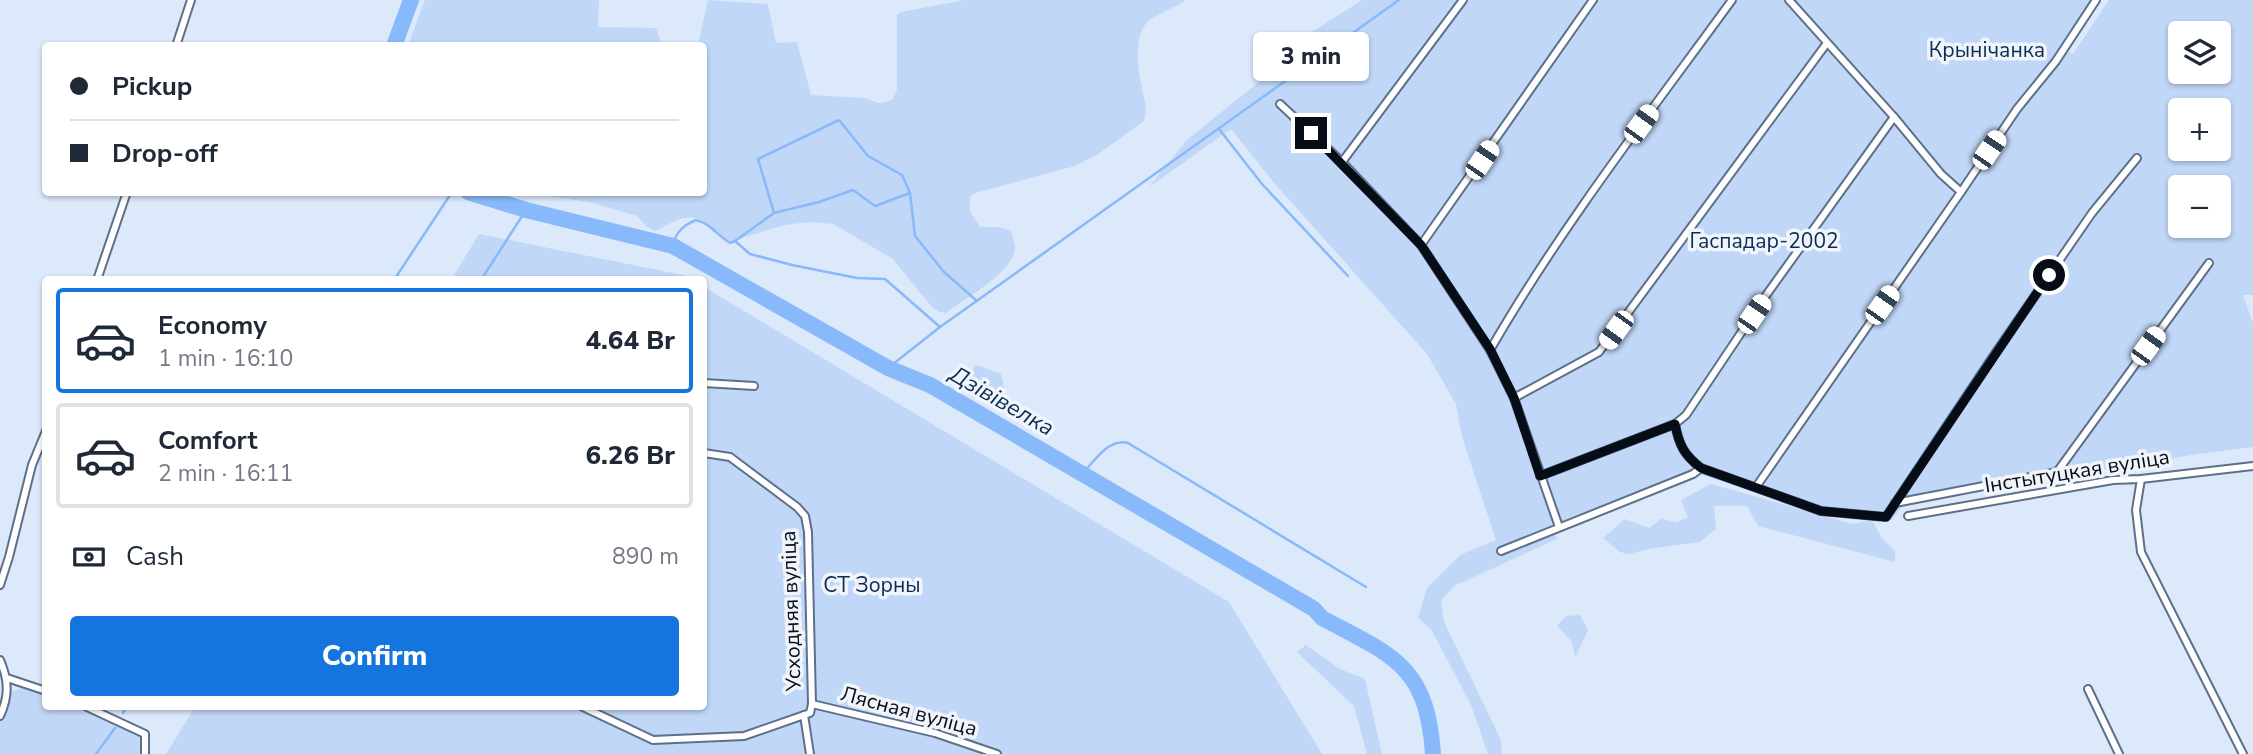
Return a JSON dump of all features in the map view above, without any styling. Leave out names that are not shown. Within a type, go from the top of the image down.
[{"type":"street","points":[[177,42],[191,0]]},
{"type":"street","points":[[1342,162],[1463,0]]},
{"type":"street","points":[[1421,245],[1593,0]]},
{"type":"street","points":[[1490,349],[1512,311],[1610,167],[1732,0]]},
{"type":"street","points":[[1789,0],[1941,173],[1961,192]]},
{"type":"street","points":[[1756,487],[2017,109],[2056,61],[2096,0]]},
{"type":"street","points":[[1514,398],[1600,352],[1827,43]]},
{"type":"street","points":[[1280,104],[1342,162],[1421,245],[1490,349],[1514,398],[1559,527]]},
{"type":"street","points":[[1540,476],[1675,424],[1686,415],[1894,117]]},
{"type":"street","points":[[1675,424],[1679,444],[1687,457],[1701,468],[1821,511],[1886,517],[2084,224],[2137,158]]},
{"type":"street","points":[[98,276],[126,196]]},
{"type":"street","points":[[1895,503],[2057,472],[2209,263]]},
{"type":"street","points":[[707,383],[754,386]]},
{"type":"street","points":[[0,585],[42,441]]},
{"type":"street","name":"Усходняя вуліца","points":[[707,453],[730,457],[797,507],[805,516],[810,566],[812,704]]},
{"type":"street","name":"Інстытуцкая вуліца","points":[[1908,516],[2113,480],[2253,466]]},
{"type":"street","points":[[1501,551],[1693,474],[1701,468]]},
{"type":"street","points":[[2141,479],[2137,528],[2146,565],[2242,754]]},
{"type":"street","points":[[0,660],[7,678],[8,693],[0,716]]},
{"type":"street","points":[[7,678],[42,690]]},
{"type":"street","points":[[2088,689],[2119,754]]},
{"type":"street","points":[[589,710],[653,740],[744,736],[810,713],[812,704]]},
{"type":"street","name":"Лясная вуліца","points":[[812,704],[935,733],[997,754]]},
{"type":"street","points":[[93,710],[145,734],[145,754]]},
{"type":"street","name":"Усходняя вуліца","points":[[804,715],[810,754]]},
{"type":"green space","points":[[425,0],[599,0],[598,27],[656,28],[661,42],[409,42]]},
{"type":"green space","points":[[708,0],[768,4],[776,43],[797,42],[811,95],[865,98],[878,103],[893,99],[897,89],[897,15],[901,12],[964,0],[1186,0],[1151,19],[1141,33],[1138,61],[1146,113],[1144,121],[1097,155],[1075,166],[975,193],[970,197],[970,211],[980,227],[999,227],[1011,231],[1015,248],[1006,266],[997,275],[946,313],[939,312],[930,305],[893,259],[833,224],[809,222],[785,225],[728,242],[711,226],[698,219],[684,218],[655,231],[637,216],[589,202],[548,196],[707,196],[707,42],[699,42]]},
{"type":"green space","name":"Гаспадар-2002","points":[[1362,0],[2091,0],[2061,49],[2073,54],[2109,0],[2253,0],[2253,295],[2243,295],[2253,323],[2253,447],[1931,499],[1903,505],[1892,520],[1825,514],[1690,471],[1552,525],[1557,539],[1454,586],[1441,601],[1444,622],[1501,740],[1502,754],[1488,754],[1471,705],[1431,629],[1418,618],[1427,588],[1460,555],[1496,540],[1462,437],[1456,404],[1427,354],[1275,184],[1231,129],[1149,187],[1187,140],[1281,64],[1306,36]]},
{"type":"green space","points":[[479,234],[685,276],[453,276]]},
{"type":"green space","name":"СТ Зорны","points":[[707,289],[1229,602],[1322,754],[166,754],[193,710],[707,710]]},
{"type":"green space","points":[[976,365],[1001,374],[1004,387],[996,399],[971,398],[975,383],[971,372]]},
{"type":"green space","points":[[1711,484],[1852,524],[1872,520],[1882,538],[1895,551],[1895,562],[1758,526],[1747,506],[1714,506],[1716,529],[1700,542],[1629,554],[1620,552],[1603,538],[1625,519],[1649,528],[1661,519],[1677,522],[1688,517],[1681,500]]},
{"type":"green space","points":[[1580,615],[1588,630],[1575,658],[1572,642],[1557,626],[1566,616]]},
{"type":"green space","points":[[1306,645],[1340,669],[1365,679],[1382,754],[1367,754],[1354,706],[1297,652]]},
{"type":"green space","points":[[30,685],[42,690],[42,710],[93,710],[145,734],[145,754],[0,754],[0,716],[8,693]]},
{"type":"waterway","name":"Дзівівелка","points":[[395,42],[411,0]]},
{"type":"waterway","points":[[888,368],[940,327],[1399,0]]},
{"type":"waterway","points":[[735,241],[774,213],[758,159],[839,120],[868,156],[902,175],[910,193],[915,236],[944,272],[977,301]]},
{"type":"waterway","points":[[1219,129],[1262,184],[1348,276]]},
{"type":"waterway","points":[[774,213],[853,190],[875,206],[910,193]]},
{"type":"waterway","points":[[397,276],[449,196]]},
{"type":"waterway","name":"Дзівівелка","points":[[481,196],[526,210],[673,246],[888,368],[930,385],[1314,609],[1322,618],[1387,654],[1402,667],[1414,682],[1423,701],[1433,754]]},
{"type":"waterway","points":[[484,276],[526,210]]},
{"type":"waterway","points":[[673,246],[681,230],[696,220],[706,224],[730,243],[735,241],[750,254],[857,278],[885,279],[940,327]]},
{"type":"waterway","points":[[1081,475],[1108,447],[1121,442],[1128,443],[1366,587]]},
{"type":"waterway","points":[[96,754],[115,728]]},
{"type":"route","points":[[1311,133],[1421,245],[1490,349],[1514,398],[1540,476],[1675,424],[1679,444],[1687,457],[1701,468],[1821,511],[1886,517],[2049,275]]},
{"type":"park label","name":"Крынічанка","points":[[1987,50]]}]
